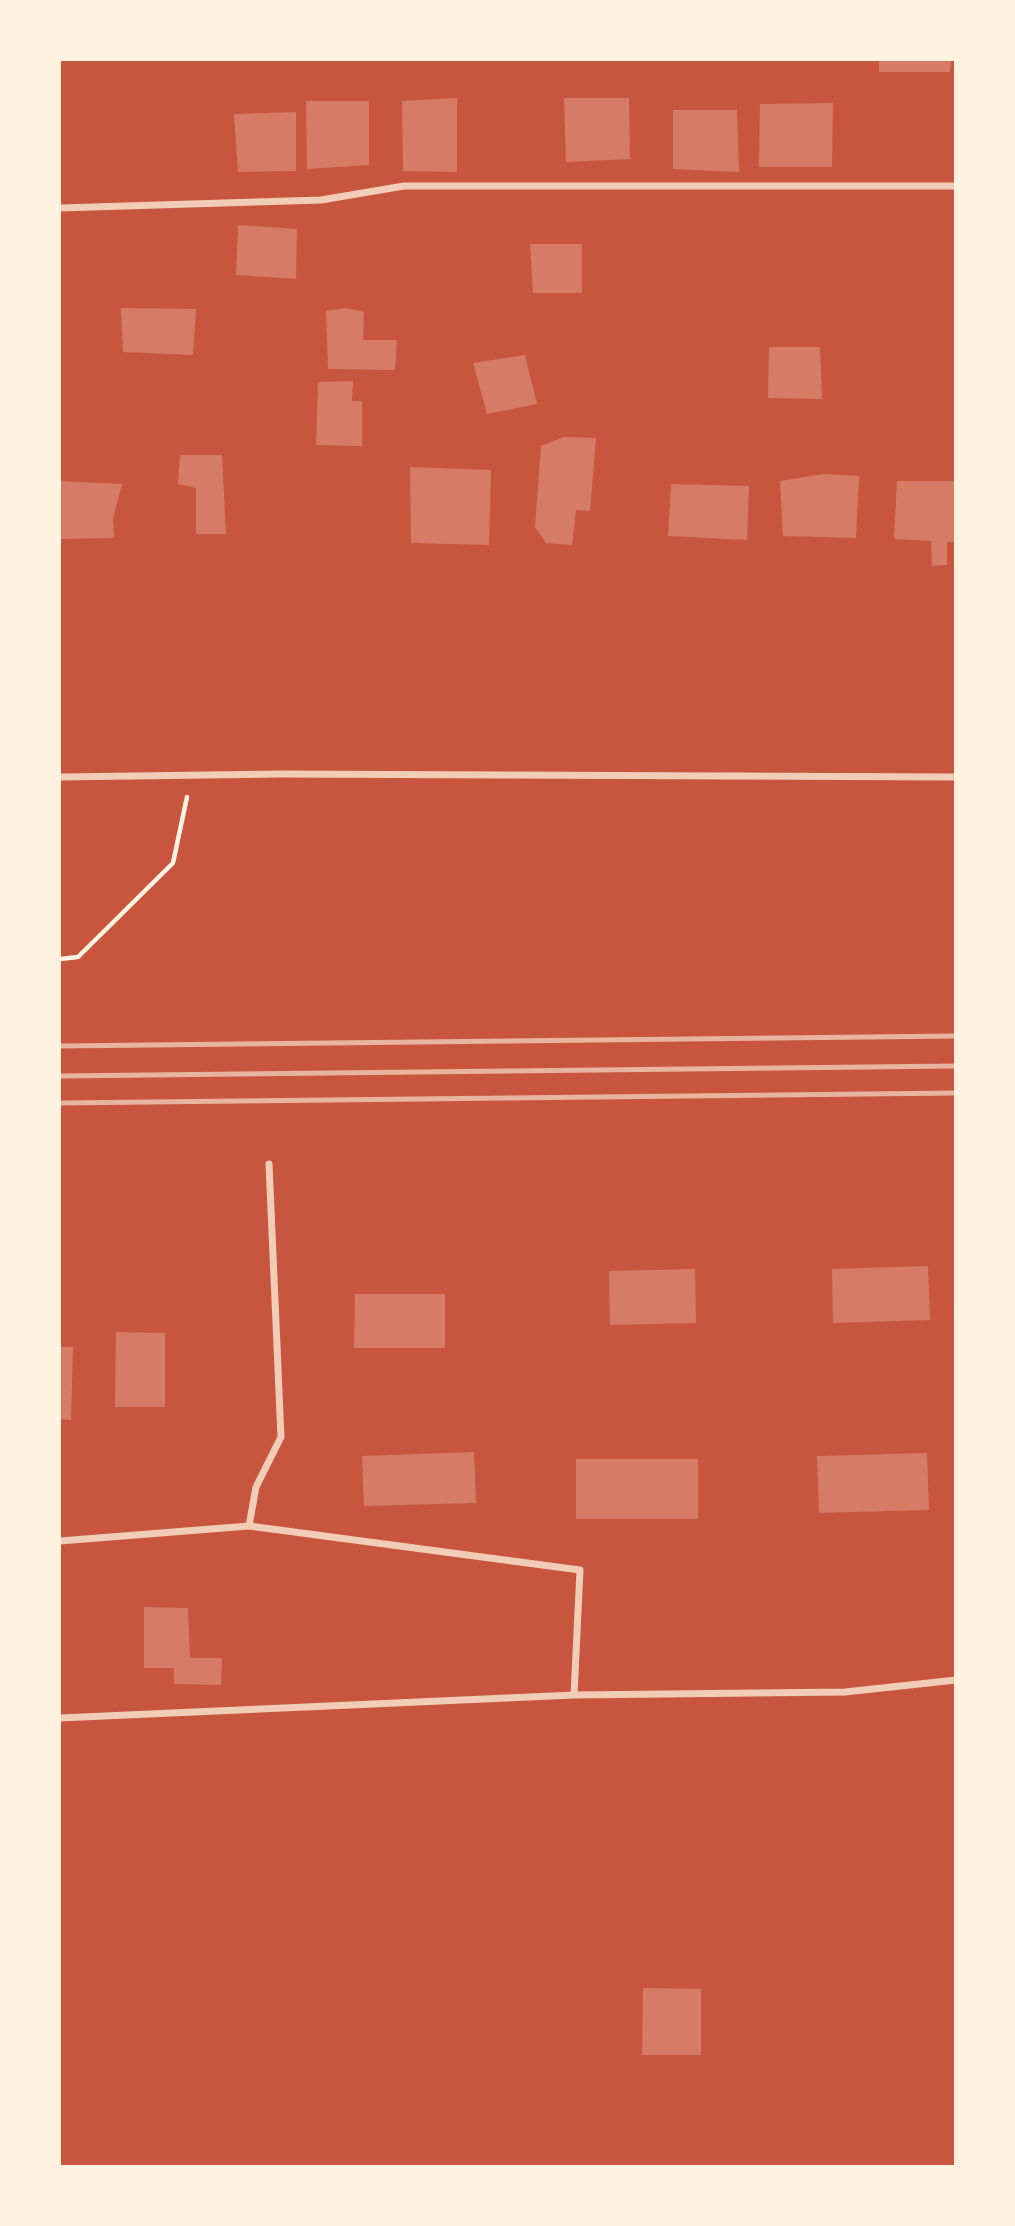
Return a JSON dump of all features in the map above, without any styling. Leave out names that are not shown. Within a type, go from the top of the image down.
[{"type":"street","points":[[60,208],[321,200],[404,186],[956,186]]},
{"type":"street","points":[[60,777],[956,777]]},
{"type":"street","points":[[249,1526],[256,1487],[281,1437],[269,1164]]},
{"type":"street","points":[[60,1541],[249,1526],[580,1570],[575,1695]]},
{"type":"street","points":[[60,1718],[575,1695],[845,1692],[956,1680]]},
{"type":"path","points":[[60,959],[78,957],[173,863],[191,776]]},
{"type":"building","points":[[879,60],[951,60],[950,72],[879,72]]},
{"type":"building","points":[[457,98],[457,172],[403,171],[402,101]]},
{"type":"building","points":[[564,98],[629,98],[630,159],[566,162]]},
{"type":"building","points":[[306,101],[369,101],[369,165],[307,169]]},
{"type":"building","points":[[833,103],[832,167],[759,167],[760,104]]},
{"type":"building","points":[[673,110],[737,110],[739,172],[673,169]]},
{"type":"building","points":[[296,112],[296,171],[238,172],[234,114]]},
{"type":"building","points":[[238,225],[297,229],[296,279],[236,275]]},
{"type":"building","points":[[530,244],[582,244],[582,293],[533,293]]},
{"type":"building","points":[[121,308],[196,309],[193,355],[123,352]]},
{"type":"building","points":[[346,308],[364,312],[363,340],[397,340],[395,370],[328,369],[326,311]]},
{"type":"building","points":[[769,347],[820,347],[822,399],[768,398]]},
{"type":"building","points":[[525,355],[537,404],[487,414],[473,363]]},
{"type":"building","points":[[353,381],[352,401],[362,401],[362,446],[316,445],[318,382]]},
{"type":"building","points":[[564,437],[596,438],[590,511],[576,510],[572,545],[546,543],[535,527],[541,446]]},
{"type":"building","points":[[180,455],[222,455],[226,534],[196,534],[196,488],[178,484]]},
{"type":"building","points":[[410,467],[491,470],[489,545],[411,543]]},
{"type":"building","points":[[824,474],[859,476],[856,538],[783,536],[780,481]]},
{"type":"building","points":[[60,481],[122,484],[113,519],[114,538],[60,539]]},
{"type":"building","points":[[897,481],[956,481],[956,542],[947,542],[947,565],[932,566],[931,541],[894,539]]},
{"type":"building","points":[[671,484],[749,486],[747,540],[668,536]]},
{"type":"building","points":[[928,1266],[930,1320],[833,1323],[832,1269]]},
{"type":"building","points":[[695,1269],[696,1323],[610,1325],[609,1271]]},
{"type":"building","points":[[355,1294],[445,1294],[445,1348],[354,1348]]},
{"type":"building","points":[[116,1332],[165,1333],[165,1407],[115,1407]]},
{"type":"building","points":[[60,1347],[73,1347],[71,1420],[60,1419]]},
{"type":"building","points":[[474,1452],[476,1503],[364,1506],[362,1456]]},
{"type":"building","points":[[927,1453],[929,1510],[819,1513],[817,1456]]},
{"type":"building","points":[[576,1459],[698,1459],[698,1519],[576,1519]]},
{"type":"building","points":[[144,1607],[188,1608],[190,1658],[222,1658],[221,1685],[174,1684],[174,1668],[144,1668]]},
{"type":"building","points":[[643,1988],[701,1989],[701,2055],[642,2055]]},
{"type":"railway","points":[[60,1046],[956,1036]]},
{"type":"railway","points":[[60,1076],[956,1066]]},
{"type":"railway","points":[[60,1103],[956,1093]]}]
